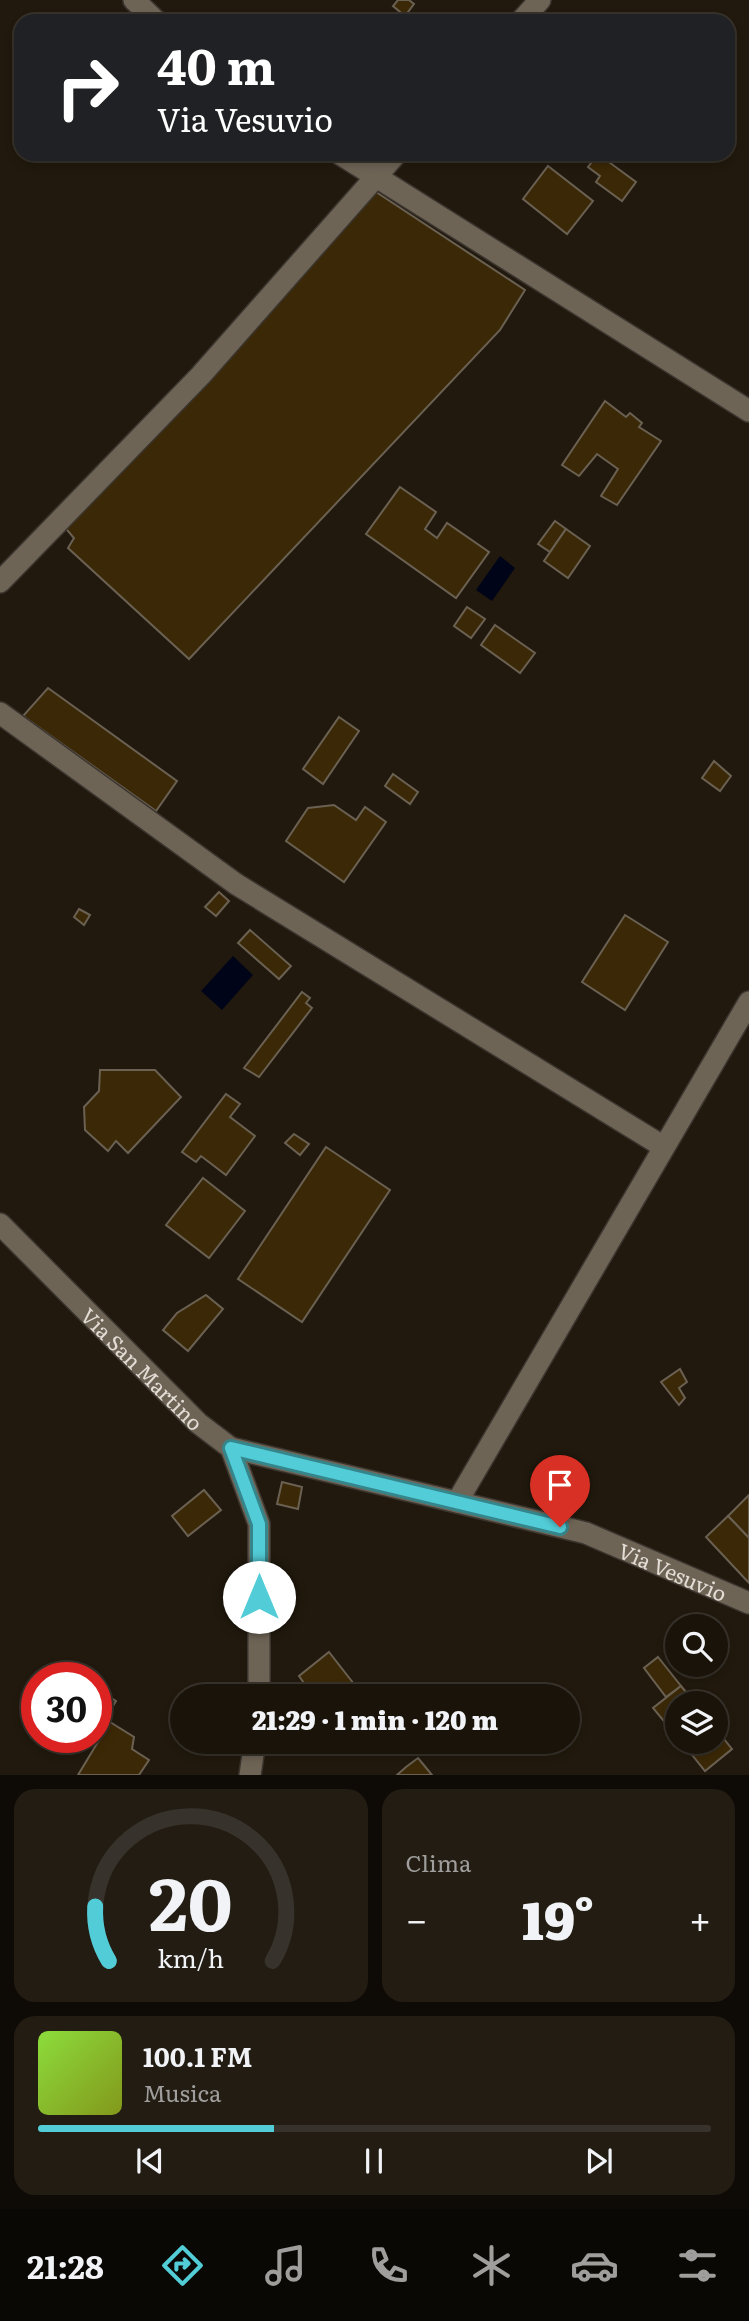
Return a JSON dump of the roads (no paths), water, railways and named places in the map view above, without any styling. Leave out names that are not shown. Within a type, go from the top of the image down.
[{"type":"street","points":[[134,0],[149,14]]},
{"type":"street","points":[[528,14],[541,0]]},
{"type":"street","points":[[352,161],[749,411]]},
{"type":"street","points":[[0,582],[201,375],[389,161]]},
{"type":"street","points":[[0,713],[236,884],[664,1147]]},
{"type":"street","points":[[457,1502],[749,1002]]},
{"type":"street","name":"Via San Martino","points":[[0,1224],[198,1423],[231,1448]]},
{"type":"street","points":[[231,1448],[259,1524],[259,1684]]},
{"type":"street","name":"Via Vesuvio","points":[[231,1448],[586,1533],[749,1603]]},
{"type":"street","points":[[250,1775],[253,1754]]},
{"type":"water","points":[[500,556],[515,568],[492,601],[476,590]]},
{"type":"water","points":[[233,956],[253,975],[222,1010],[201,991]]}]
